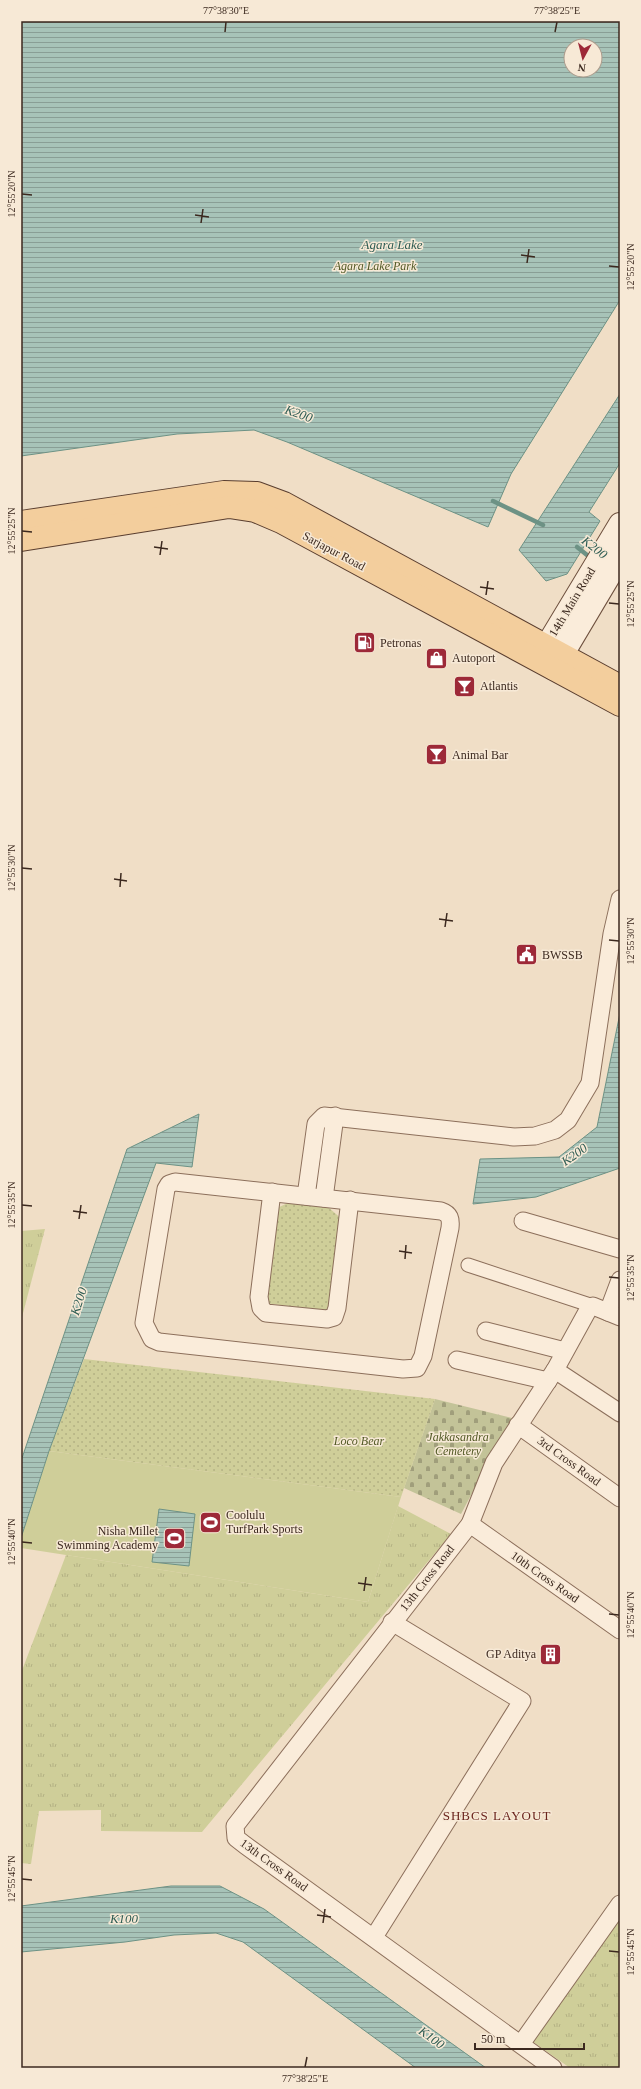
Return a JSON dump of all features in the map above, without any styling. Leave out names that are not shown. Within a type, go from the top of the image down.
[{"type":"main road","name":"Sarjapur Road","points":[[21,522],[224,492],[257,493],[284,503],[550,658],[620,705]]},
{"type":"main road","name":"Sarjapur Road","points":[[21,540],[229,508],[256,511],[281,522],[550,658],[620,686]]},
{"type":"main road","name":"14th Main Road","points":[[550,658],[585,598],[619,525]]},
{"type":"main road","name":"14th Main Road","points":[[585,598],[620,558]]},
{"type":"street","points":[[306,1196],[316,1124],[324,1116],[514,1137],[535,1136],[555,1130],[568,1120],[590,1083],[612,934],[620,899]]},
{"type":"street","points":[[324,1198],[334,1116]]},
{"type":"street","points":[[186,1182],[272,1192],[350,1200],[447,1213],[451,1219],[423,1356],[417,1368],[403,1369],[159,1342],[152,1339],[144,1323],[166,1189],[169,1184],[186,1182]]},
{"type":"street","points":[[272,1192],[259,1298],[260,1308],[266,1313],[326,1319],[334,1317],[337,1308],[350,1200]]},
{"type":"street","points":[[523,1221],[620,1249]]},
{"type":"street","points":[[468,1265],[607,1312]]},
{"type":"street","name":"13th Cross Road","points":[[554,2068],[245,1845],[236,1838],[234,1831],[235,1826],[392,1622],[470,1524],[494,1462],[552,1375],[588,1310],[607,1312],[620,1280]]},
{"type":"street","points":[[486,1331],[565,1351]]},
{"type":"street","points":[[457,1360],[552,1375],[620,1413]]},
{"type":"street","name":"3rd Cross Road","points":[[518,1425],[620,1498]]},
{"type":"street","name":"10th Cross Road","points":[[470,1524],[620,1630]]},
{"type":"street","points":[[374,1937],[522,1701],[392,1622]]},
{"type":"street","points":[[522,2044],[620,1904]]},
{"type":"green space","points":[[290,1202],[328,1207],[344,1221],[331,1311],[264,1303],[275,1209]]},
{"type":"green space","points":[[45,1229],[21,1321],[21,1231]]},
{"type":"green space","name":"Loco Bear","points":[[84,1359],[435,1399],[401,1497],[49,1451]]},
{"type":"green space","name":"Jakkasandra Cemetery","points":[[435,1399],[512,1418],[461,1514],[404,1488]]},
{"type":"green space","name":"Coolulu TurfPark Sports","points":[[49,1451],[401,1497],[368,1602],[21,1548],[21,1538]]},
{"type":"green space","points":[[398,1506],[451,1534],[202,1832],[101,1831],[101,1810],[39,1811],[31,1864],[21,1863],[21,1673],[66,1555],[368,1602]]},
{"type":"green space","points":[[620,1918],[620,2068],[570,2068],[532,2041]]},
{"type":"water","name":"Agara Lake","points":[[21,21],[620,21],[620,300],[511,474],[488,527],[287,442],[254,430],[177,434],[21,456]]},
{"type":"water","points":[[620,394],[620,463],[589,512],[600,521],[567,574],[546,581],[519,550]]},
{"type":"water","points":[[620,1013],[620,1168],[536,1197],[473,1204],[480,1159],[559,1157],[597,1127]]},
{"type":"water","points":[[199,1114],[192,1167],[156,1163],[49,1451],[21,1538],[21,1461],[127,1149]]},
{"type":"water","name":"Nisha Millet Swimming Academy","points":[[159,1509],[195,1514],[189,1566],[152,1562]]},
{"type":"water","name":"K100","points":[[171,1886],[220,1886],[264,1909],[486,2068],[416,2068],[243,1942],[216,1933],[174,1935],[125,1942],[21,1952],[21,1906]]},
{"type":"waterway","name":"K200","points":[[493,501],[543,525]]},
{"type":"waterway","name":"K200","points":[[577,547],[592,559]]},
{"type":"place","name":"Petronas","points":[[364,643]]},
{"type":"place","name":"Autoport","points":[[436,658]]},
{"type":"place","name":"Atlantis","points":[[465,686]]},
{"type":"place","name":"Animal Bar","points":[[436,755]]},
{"type":"place","name":"BWSSB","points":[[526,955]]},
{"type":"place","name":"Coolulu TurfPark Sports","points":[[210,1522]]},
{"type":"place","name":"Nisha Millet Swimming Academy","points":[[174,1538]]},
{"type":"place","name":"GP Aditya","points":[[551,1654]]},
{"type":"district","name":"SHBCS LAYOUT","points":[[497,1815]]},
{"type":"park label","name":"Agara Lake Park","points":[[375,266]]}]
